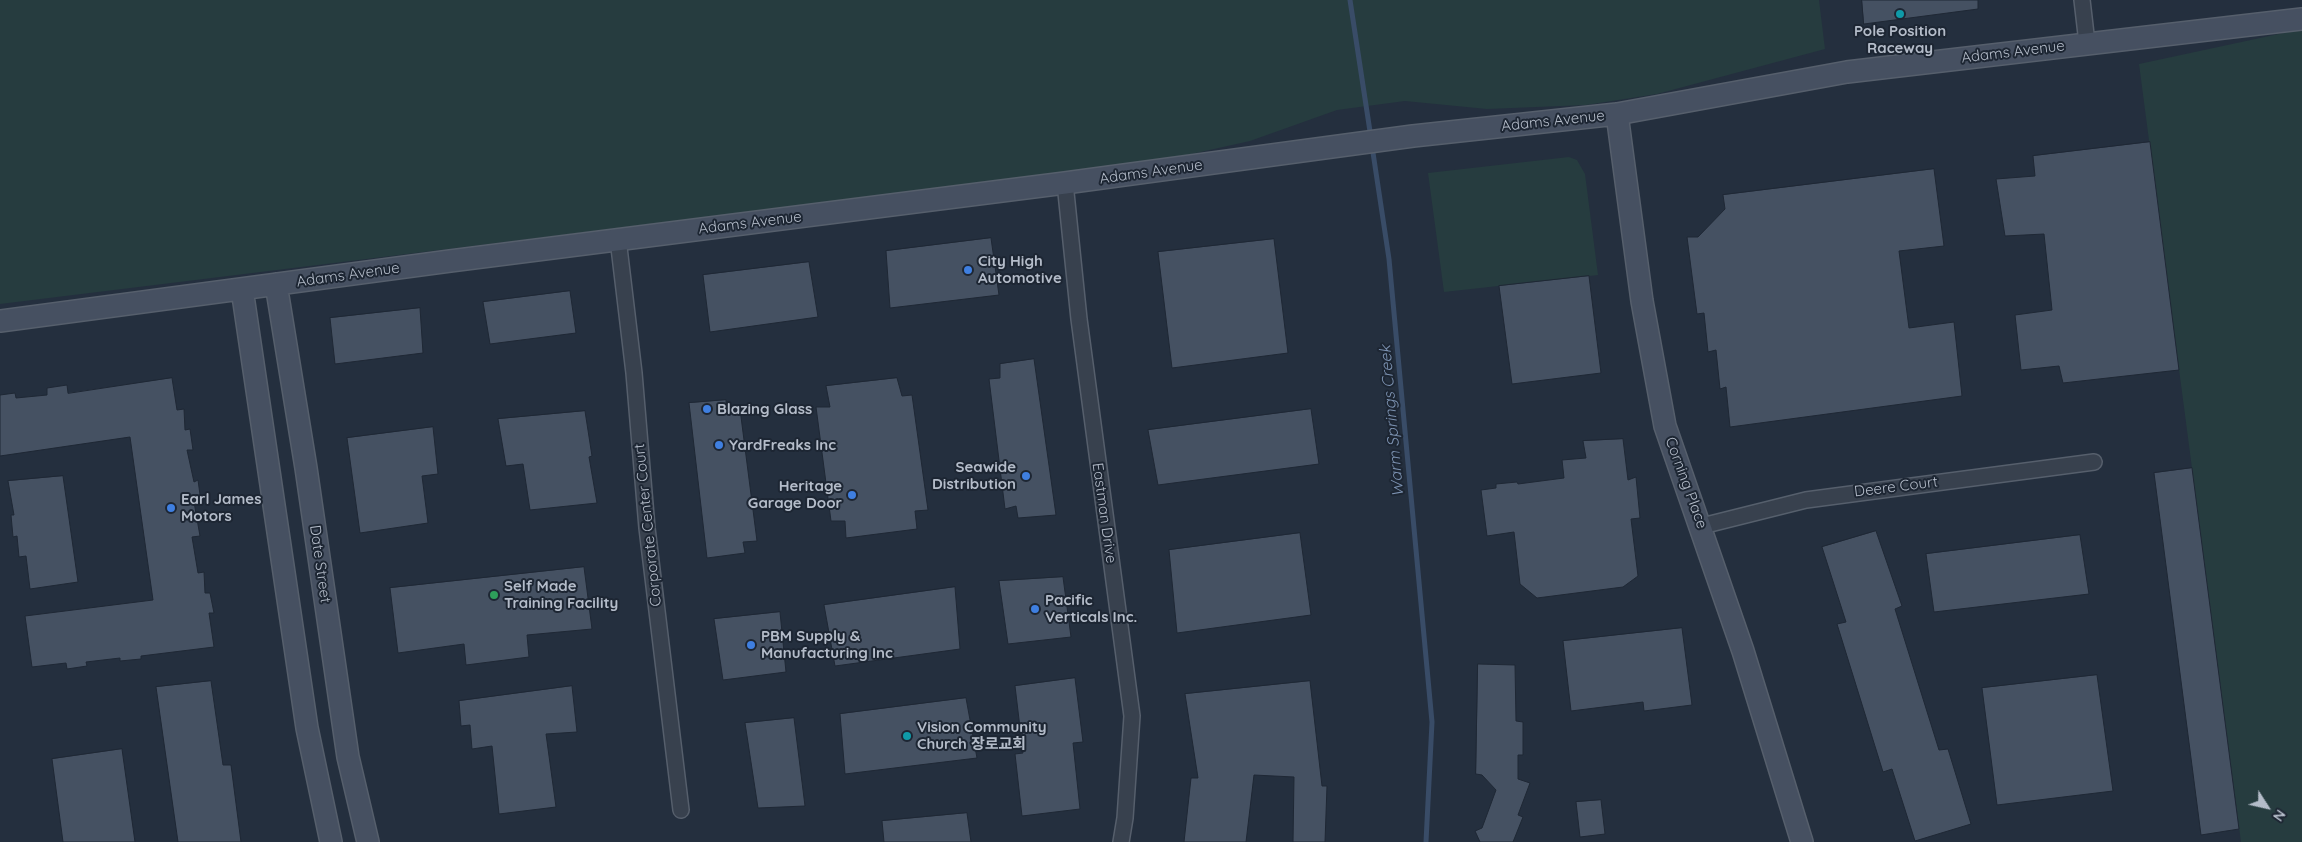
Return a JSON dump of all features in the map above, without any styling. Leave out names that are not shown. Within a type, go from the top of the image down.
[{"type":"street","points":[[2082,0],[2088,43]]},
{"type":"street","name":"Adams Avenue","points":[[0,321],[1413,136],[1617,114],[1847,72],[2302,19]]},
{"type":"street","name":"Corning Place","points":[[1617,114],[1642,301],[1665,426],[1702,526],[1744,651],[1802,842]]},
{"type":"street","name":"Eastman Drive","points":[[1065,183],[1079,319],[1132,716],[1125,818],[1121,842]]},
{"type":"street","name":"Corporate Center Court","points":[[618,240],[634,373],[647,528],[681,810]]},
{"type":"street","name":"Date Street","points":[[276,284],[306,468],[348,757],[368,842]]},
{"type":"street","points":[[242,289],[307,728],[331,842]]},
{"type":"street","name":"Deere Court","points":[[1702,526],[1806,500],[2094,462]]},
{"type":"green space","points":[[0,0],[1819,0],[1825,49],[1657,94],[1586,105],[1487,109],[1405,101],[1337,110],[1250,141],[1187,155],[1026,178],[0,304]]},
{"type":"green space","points":[[2302,29],[2302,842],[2241,842],[2139,64]]},
{"type":"green space","points":[[1569,157],[1577,160],[1585,174],[1598,275],[1444,292],[1428,173]]},
{"type":"building","name":"Pole Position Raceway","points":[[1862,0],[1978,0],[1978,9],[1864,24]]},
{"type":"building","points":[[2150,142],[2179,370],[2063,383],[2059,366],[2021,370],[2015,315],[2052,310],[2044,234],[2005,236],[1996,179],[2035,176],[2033,156]]},
{"type":"building","points":[[1934,169],[1944,246],[1899,251],[1909,328],[1954,322],[1962,396],[1730,427],[1726,387],[1720,389],[1716,350],[1708,352],[1704,313],[1697,314],[1687,237],[1698,237],[1725,209],[1723,195]]},
{"type":"building","points":[[991,238],[999,295],[890,308],[886,251]]},
{"type":"building","points":[[1274,239],[1288,353],[1172,368],[1158,252]]},
{"type":"building","points":[[809,262],[818,317],[710,332],[703,275]]},
{"type":"building","points":[[1589,276],[1601,373],[1512,384],[1499,286]]},
{"type":"building","points":[[570,291],[576,333],[490,344],[483,302]]},
{"type":"building","points":[[420,308],[423,353],[335,364],[330,318]]},
{"type":"building","points":[[1034,359],[1056,515],[1018,518],[1016,506],[1005,509],[989,379],[1000,378],[1000,364]]},
{"type":"building","points":[[172,378],[177,410],[184,409],[185,430],[190,429],[193,450],[187,450],[194,482],[198,480],[201,502],[194,502],[200,536],[192,537],[198,573],[204,572],[205,593],[210,593],[214,613],[209,613],[214,647],[141,656],[141,659],[120,661],[120,658],[86,662],[87,666],[67,669],[66,663],[32,667],[25,616],[153,600],[130,437],[0,456],[0,395],[15,393],[16,398],[47,395],[47,388],[67,385],[68,393]]},
{"type":"building","points":[[897,378],[902,396],[912,395],[928,510],[915,511],[917,529],[846,538],[845,521],[831,521],[816,407],[830,407],[826,386]]},
{"type":"building","points":[[726,400],[726,412],[740,409],[757,541],[743,542],[745,553],[707,558],[689,403]]},
{"type":"building","points":[[1311,409],[1319,464],[1158,485],[1148,430]]},
{"type":"building","points":[[585,411],[592,456],[589,457],[597,503],[530,510],[523,464],[506,466],[498,419]]},
{"type":"building","points":[[433,427],[438,474],[422,476],[428,523],[360,533],[347,438]]},
{"type":"building","points":[[1623,439],[1628,480],[1636,477],[1640,518],[1631,519],[1638,576],[1623,587],[1537,598],[1520,584],[1514,532],[1487,536],[1481,490],[1496,488],[1496,484],[1517,482],[1518,484],[1564,478],[1562,460],[1586,458],[1583,441]]},
{"type":"building","points":[[2192,468],[2239,829],[2201,835],[2154,473]]},
{"type":"building","points":[[63,476],[78,582],[30,589],[26,556],[19,557],[17,536],[13,537],[11,515],[14,515],[8,481]]},
{"type":"building","points":[[1876,531],[1902,606],[1895,609],[1939,750],[1948,749],[1971,824],[1915,841],[1892,769],[1883,772],[1837,624],[1846,622],[1822,547]]},
{"type":"building","points":[[1300,533],[1311,615],[1177,633],[1169,550]]},
{"type":"building","points":[[2080,535],[2089,594],[1934,612],[1926,554]]},
{"type":"building","points":[[584,567],[592,629],[527,635],[529,657],[466,665],[464,644],[398,653],[390,588]]},
{"type":"building","name":"Pacific Verticals Inc.","points":[[1063,577],[1071,637],[1008,644],[999,581]]},
{"type":"building","points":[[955,587],[960,649],[835,666],[824,605]]},
{"type":"building","name":"PBM Supply & Manufacturing Inc","points":[[780,612],[786,672],[723,680],[714,619]]},
{"type":"building","points":[[1682,628],[1692,705],[1644,711],[1643,702],[1571,711],[1563,641]]},
{"type":"building","points":[[1478,664],[1515,665],[1516,721],[1523,722],[1523,755],[1518,755],[1518,779],[1530,783],[1518,815],[1523,817],[1513,842],[1480,842],[1475,831],[1482,828],[1496,790],[1482,775],[1476,774]]},
{"type":"building","points":[[2097,675],[2113,791],[1997,805],[1982,688]]},
{"type":"building","points":[[1075,678],[1083,742],[1073,743],[1080,809],[1022,816],[1015,754],[1023,753],[1015,686]]},
{"type":"building","points":[[211,681],[223,765],[231,765],[241,842],[178,842],[156,687]]},
{"type":"building","points":[[1310,681],[1322,786],[1327,786],[1325,842],[1293,842],[1294,777],[1254,775],[1246,842],[1184,842],[1191,778],[1198,778],[1185,694]]},
{"type":"building","points":[[572,686],[577,732],[546,734],[556,807],[499,814],[492,746],[472,749],[470,725],[461,726],[459,701]]},
{"type":"building","name":"Vision Community Church 장로교회","points":[[966,698],[977,758],[845,774],[840,714]]},
{"type":"building","points":[[794,718],[805,806],[758,808],[745,723]]},
{"type":"building","points":[[122,749],[135,842],[63,842],[52,759]]},
{"type":"building","points":[[1601,800],[1605,834],[1580,837],[1576,802]]},
{"type":"building","points":[[967,813],[971,842],[884,842],[882,821]]},
{"type":"waterway","name":"Warm Springs Creek","points":[[1350,0],[1371,138]]},
{"type":"waterway","name":"Warm Springs Creek","points":[[1372,146],[1389,259],[1432,722],[1426,842]]},
{"type":"place","name":"Pole Position Raceway","points":[[1900,14]]},
{"type":"place","name":"City High Automotive","points":[[968,270]]},
{"type":"place","name":"Blazing Glass","points":[[707,409]]},
{"type":"place","name":"YardFreaks Inc","points":[[719,445]]},
{"type":"place","name":"Seawide Distribution","points":[[1026,476]]},
{"type":"place","name":"Heritage Garage Door","points":[[852,495]]},
{"type":"place","name":"Earl James Motors","points":[[171,508]]},
{"type":"place","name":"Self Made Training Facility","points":[[494,595]]},
{"type":"place","name":"Pacific Verticals Inc.","points":[[1035,609]]},
{"type":"place","name":"PBM Supply & Manufacturing Inc","points":[[751,645]]},
{"type":"place","name":"Vision Community Church 장로교회","points":[[907,736]]}]
